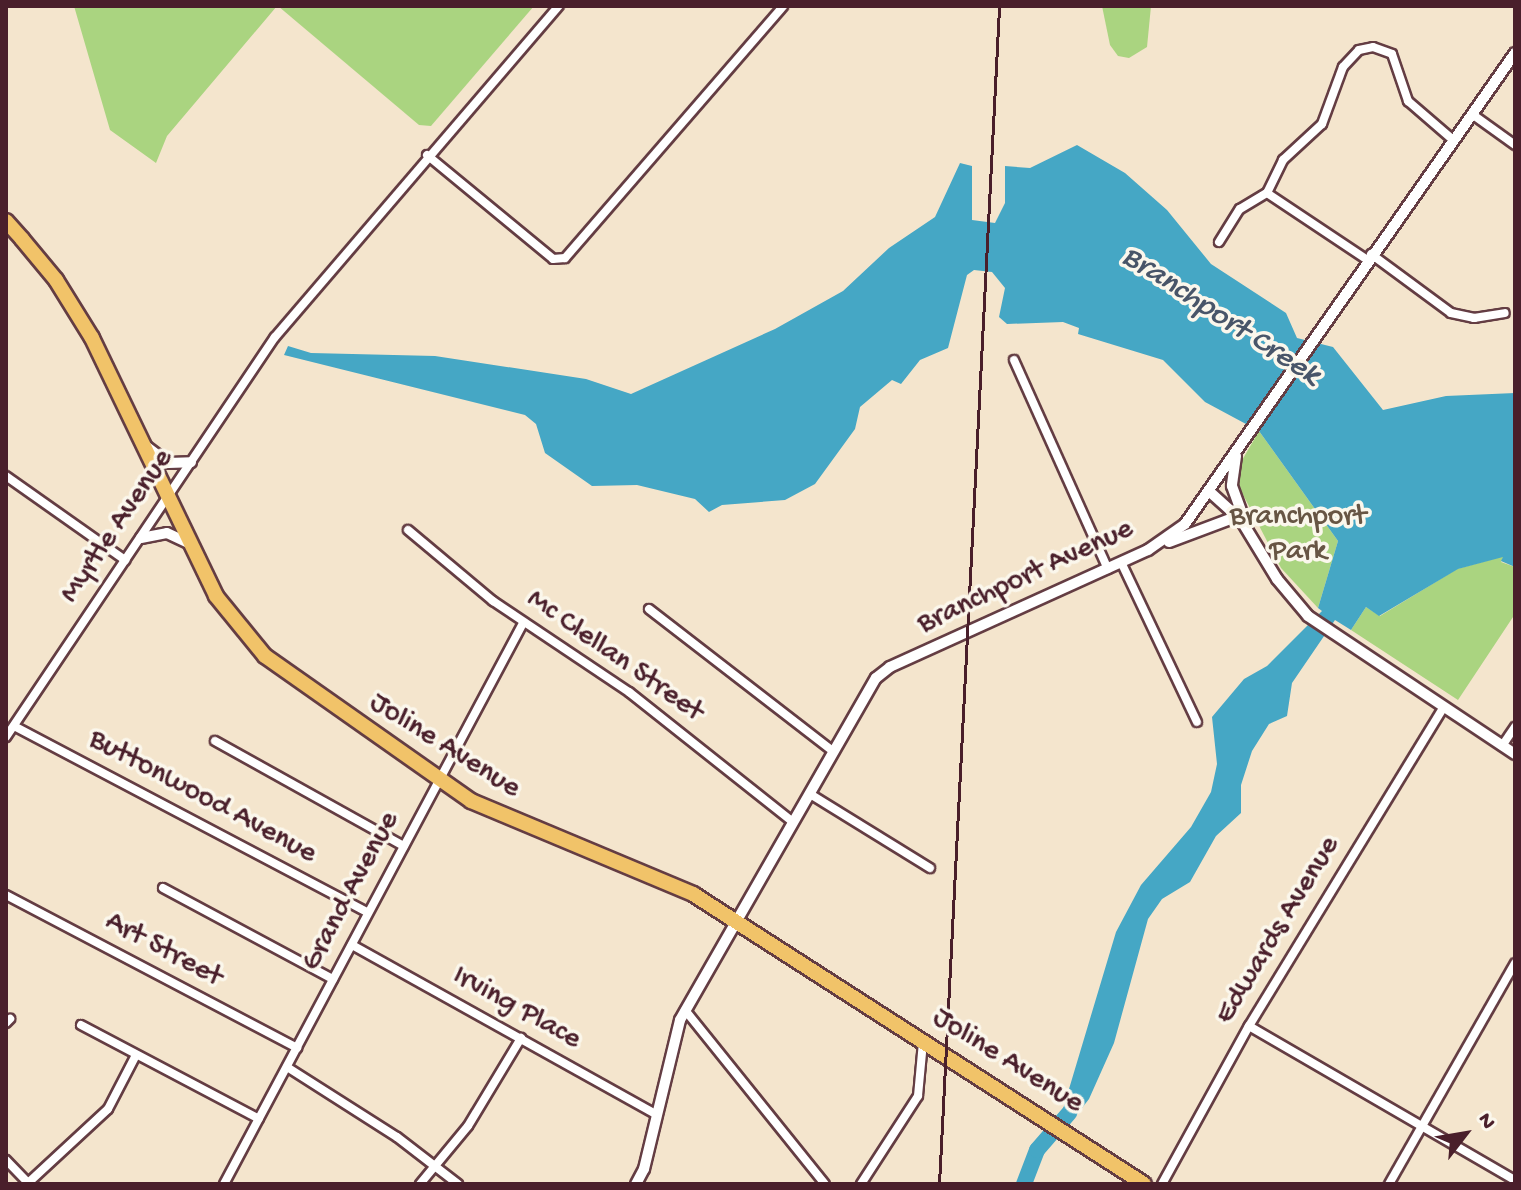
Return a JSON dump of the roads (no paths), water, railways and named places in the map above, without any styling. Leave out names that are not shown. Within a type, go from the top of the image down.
[{"type":"main road","name":"Joline Avenue","points":[[6,222],[76,310],[228,615],[265,656],[439,780],[511,821],[661,878],[735,921],[1072,1134],[1144,1184]]},
{"type":"street","name":"Myrtle Avenue","points":[[6,737],[170,498],[271,343],[427,155],[559,6]]},
{"type":"street","points":[[427,155],[553,259],[565,258],[783,6]]},
{"type":"street","points":[[1219,242],[1240,209],[1267,193],[1283,160],[1322,124],[1343,67],[1359,50],[1373,47],[1392,54],[1408,101],[1452,139]]},
{"type":"street","name":"Branchport Avenue","points":[[636,1184],[685,1010],[881,673],[1148,550],[1179,529],[1210,492],[1249,429],[1368,256],[1514,57]]},
{"type":"street","points":[[1472,114],[1515,145]]},
{"type":"street","points":[[1267,193],[1368,256],[1451,313],[1474,318],[1505,313]]},
{"type":"street","points":[[1014,360],[1108,569]]},
{"type":"street","points":[[1240,444],[1232,488],[1253,536],[1283,589],[1311,618],[1329,631],[1515,754]]},
{"type":"street","points":[[146,446],[168,463],[191,462]]},
{"type":"street","points":[[6,476],[125,560]]},
{"type":"street","points":[[1210,492],[1238,516],[1253,536]]},
{"type":"street","points":[[1148,550],[1238,516]]},
{"type":"street","name":"Mc Clellan Street","points":[[408,530],[523,623],[640,700],[793,822]]},
{"type":"street","points":[[141,538],[173,534],[193,546]]},
{"type":"street","points":[[1121,562],[1197,722]]},
{"type":"street","points":[[649,609],[833,751]]},
{"type":"street","name":"Grand Avenue","points":[[224,1184],[523,623]]},
{"type":"street","name":"Edwards Avenue","points":[[1162,1184],[1249,1026],[1444,707]]},
{"type":"street","name":"Buttonwood Avenue","points":[[14,726],[368,913]]},
{"type":"street","points":[[1502,746],[1515,727]]},
{"type":"street","points":[[215,741],[404,846]]},
{"type":"street","points":[[810,794],[930,868]]},
{"type":"street","points":[[163,888],[333,979]]},
{"type":"street","name":"Art Street","points":[[6,895],[297,1048]]},
{"type":"street","name":"Irving Place","points":[[352,945],[657,1115]]},
{"type":"street","points":[[1389,1184],[1515,963]]},
{"type":"street","points":[[685,1010],[825,1184]]},
{"type":"street","points":[[81,1025],[259,1119]]},
{"type":"street","points":[[1249,1026],[1515,1180]]},
{"type":"street","points":[[420,1184],[497,1084],[521,1038]]},
{"type":"street","points":[[861,1184],[918,1096],[923,1041]]},
{"type":"street","points":[[6,1160],[27,1184],[108,1109],[136,1055]]},
{"type":"street","points":[[287,1067],[435,1165],[458,1184]]},
{"type":"water","name":"Branchport Creek","points":[[1077,145],[1125,173],[1167,210],[1211,264],[1286,313],[1297,338],[1333,347],[1383,410],[1446,396],[1515,393],[1515,567],[1501,561],[1503,557],[1458,569],[1379,616],[1366,607],[1351,630],[1335,620],[1292,683],[1287,716],[1269,724],[1252,751],[1241,785],[1241,813],[1216,836],[1190,882],[1162,899],[1148,919],[1114,1043],[1089,1099],[1075,1117],[1063,1109],[1116,932],[1141,885],[1191,827],[1211,792],[1217,764],[1212,717],[1244,679],[1267,666],[1322,611],[1318,608],[1338,541],[1259,431],[1205,402],[1163,360],[1078,334],[1079,328],[1063,322],[1007,324],[999,317],[1005,288],[992,272],[974,270],[967,275],[948,348],[920,360],[901,384],[892,380],[860,407],[855,429],[815,484],[785,500],[722,505],[709,512],[695,499],[637,485],[592,486],[545,453],[536,424],[525,415],[284,355],[288,346],[311,353],[435,356],[586,379],[631,394],[775,329],[843,291],[889,248],[935,217],[960,163],[972,166],[972,220],[995,223],[1005,203],[1005,166],[1030,168]]},
{"type":"waterway","points":[[1024,1184],[1037,1150],[1069,1113]]},
{"type":"railway","points":[[939,1184],[999,6]]},
{"type":"park label","name":"Branchport Park","points":[[1298,535]]}]
